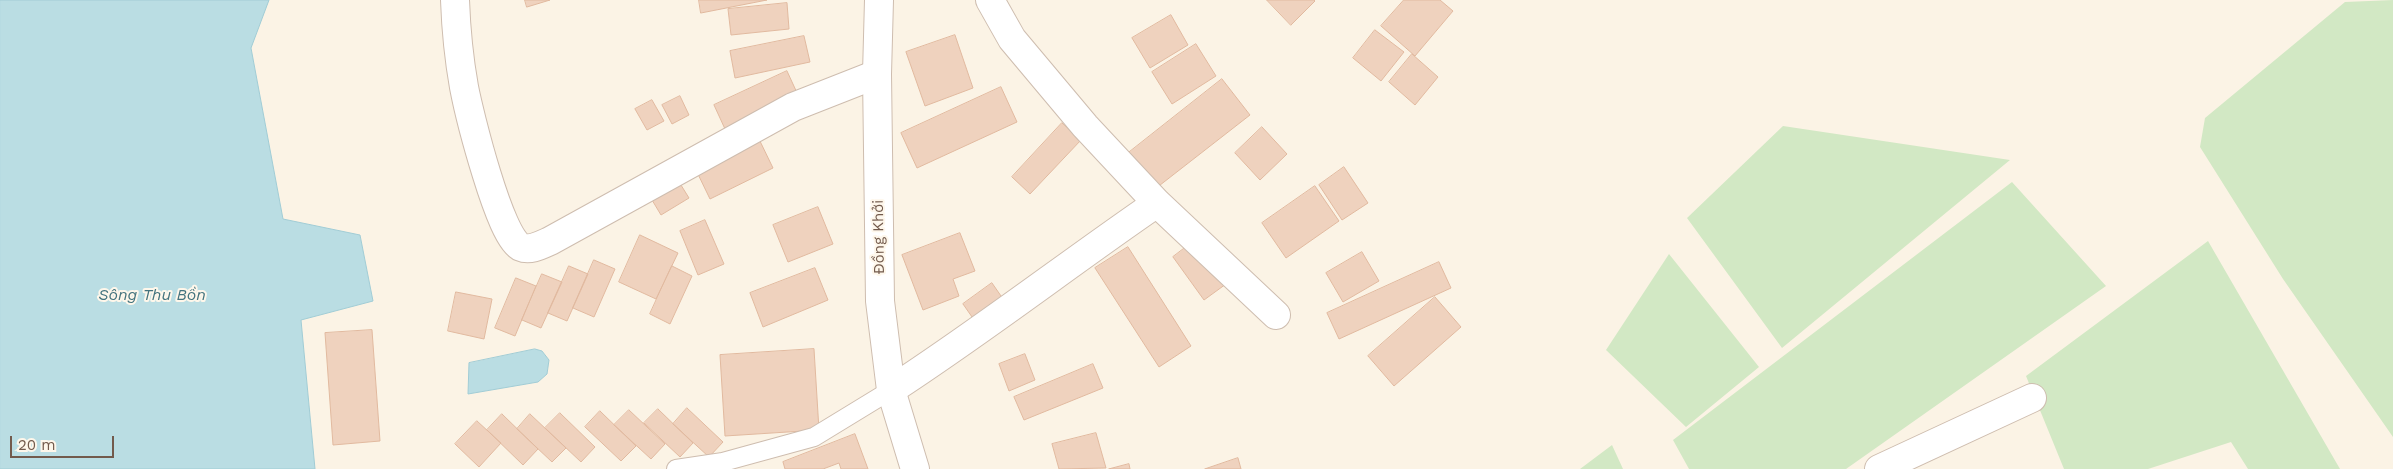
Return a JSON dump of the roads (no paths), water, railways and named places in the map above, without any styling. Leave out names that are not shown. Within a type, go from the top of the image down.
[{"type":"street","points":[[455,0],[464,86],[488,180],[513,240],[521,248],[530,248],[550,241],[793,107],[877,74]]},
{"type":"street","name":"Đồng Khởi","points":[[879,0],[877,74],[880,301],[891,390],[914,469]]},
{"type":"street","points":[[990,0],[1012,39],[1085,126],[1157,202],[1276,315]]},
{"type":"street","points":[[891,390],[970,339],[1072,262],[1157,202]]},
{"type":"street","points":[[1879,469],[2032,398]]},
{"type":"lane","points":[[676,469],[723,462],[814,437],[891,390]]},
{"type":"water","name":"Sông Thu Bồn","points":[[0,0],[269,0],[251,48],[283,219],[360,235],[373,301],[301,320],[315,469],[0,469]]},
{"type":"water","points":[[535,349],[542,351],[549,360],[547,374],[538,382],[468,394],[469,363]]}]
